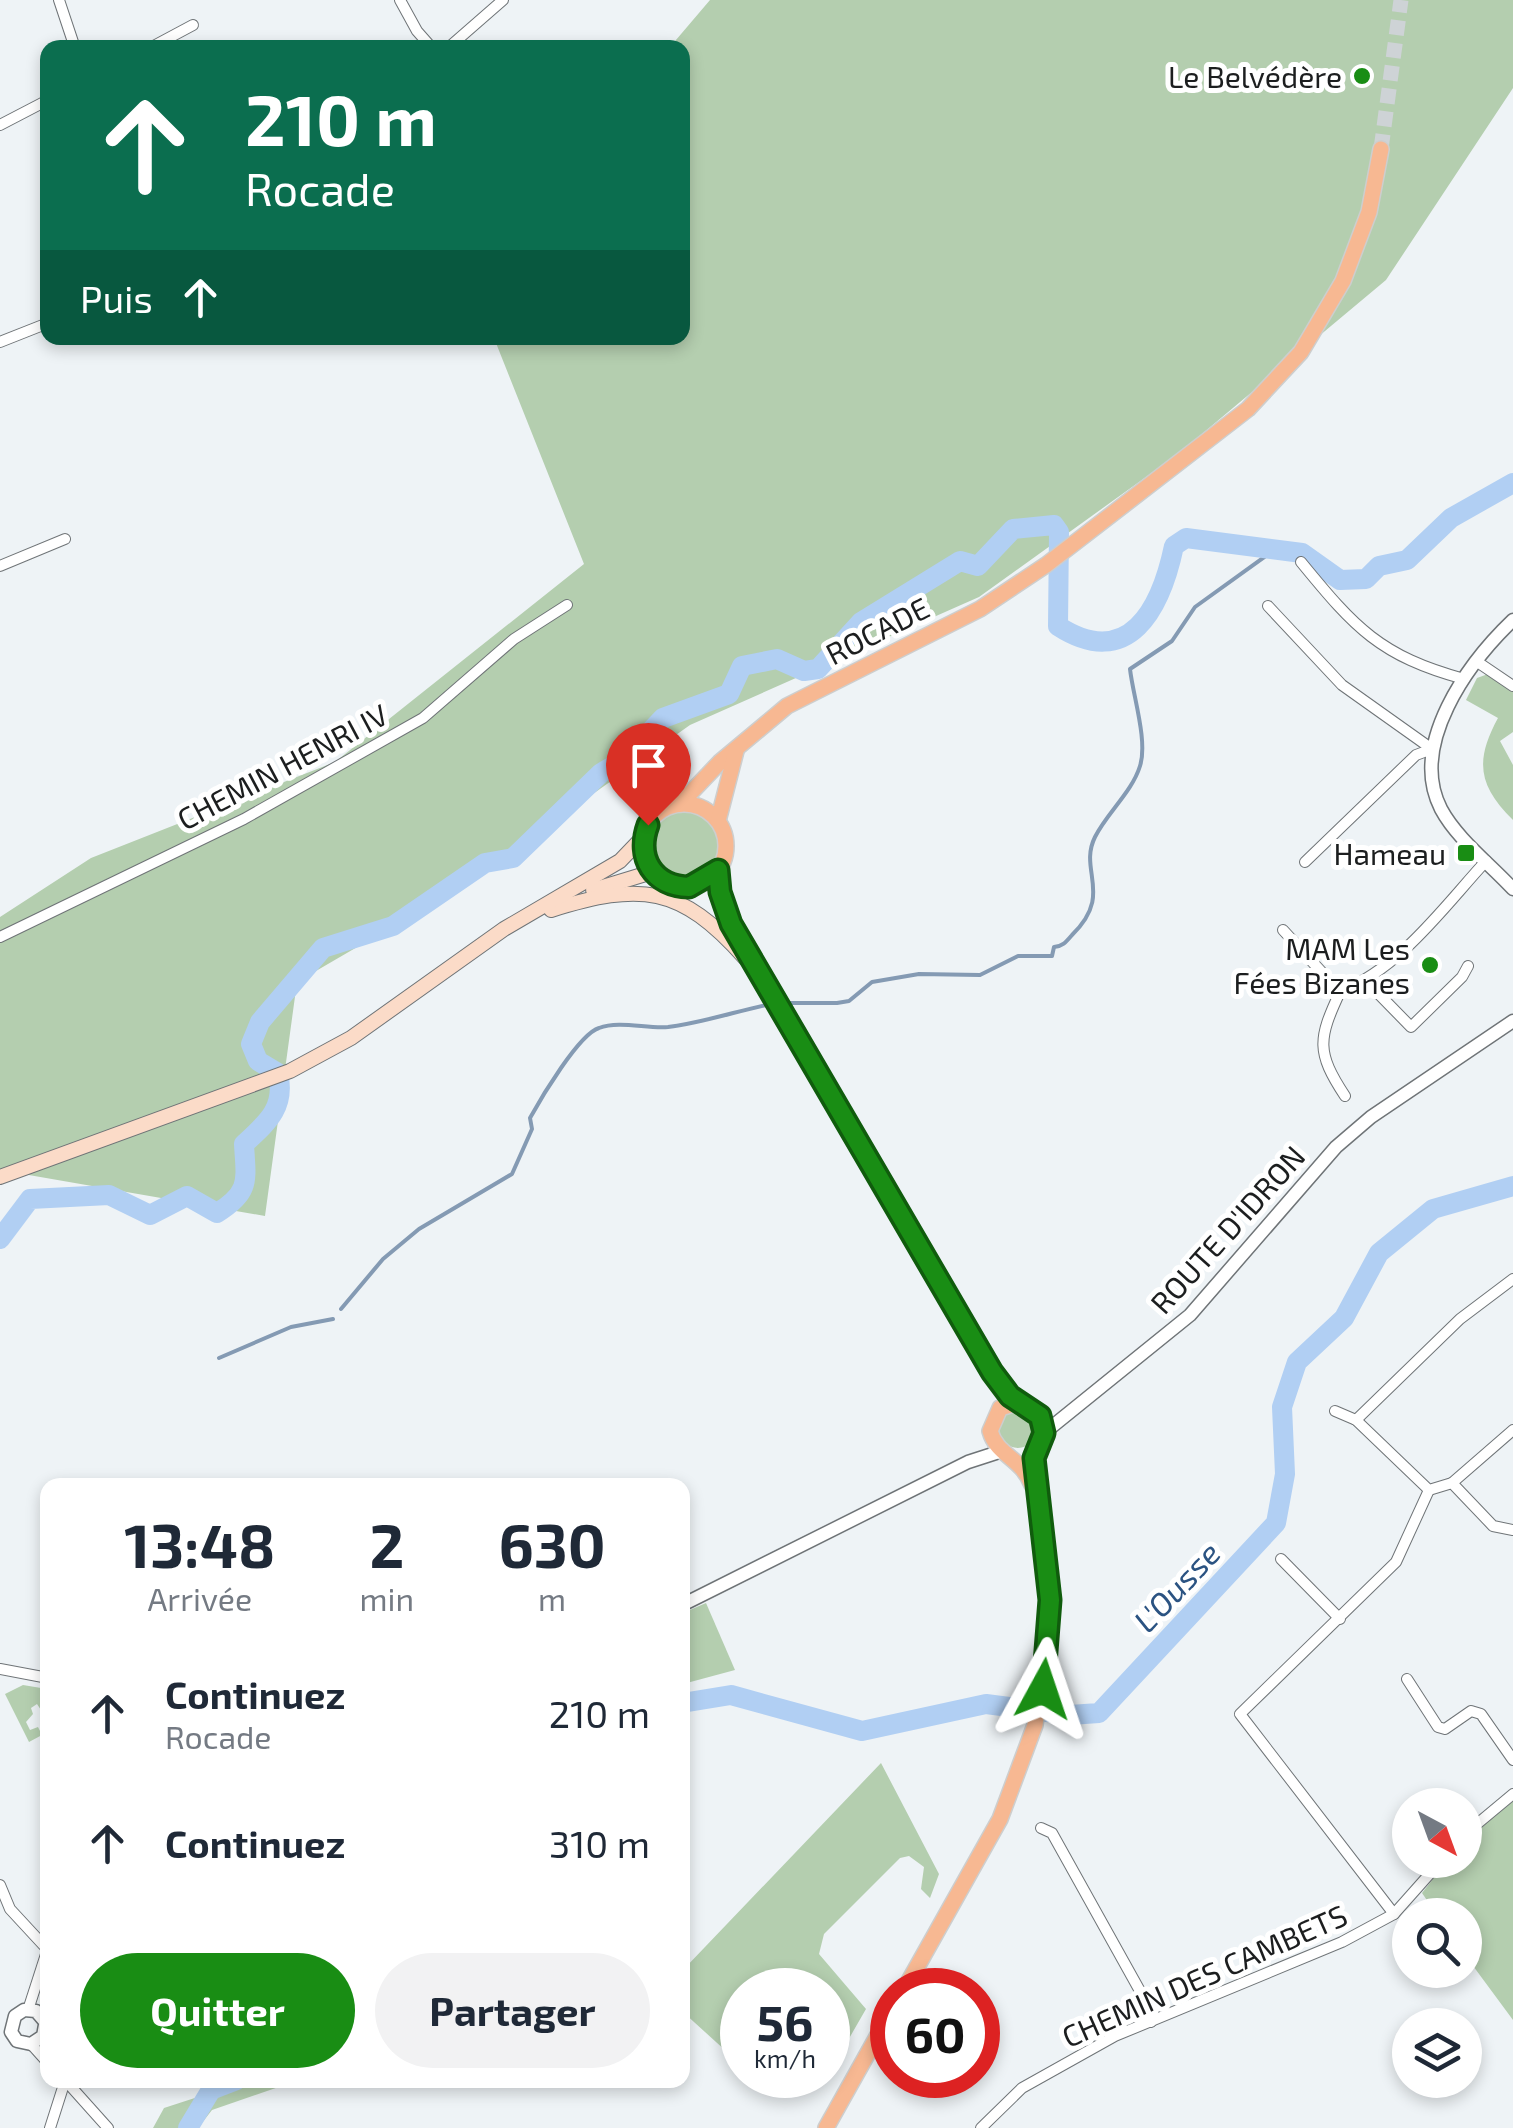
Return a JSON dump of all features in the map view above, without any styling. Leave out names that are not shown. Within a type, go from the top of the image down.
[{"type":"main road","name":"ROCADE","points":[[680,804],[787,706],[980,609],[1046,566],[1220,434],[1301,352],[1332,304],[1356,249],[1381,149]]},
{"type":"main road","points":[[737,748],[723,788],[718,820],[726,851],[718,870],[720,892],[731,924],[992,1372],[1017,1402],[1035,1409],[1044,1433],[1035,1449],[1050,1600],[1043,1689],[1036,1719],[1000,1819],[916,1968]]},
{"type":"main road","points":[[0,1177],[290,1071],[351,1038],[534,910],[620,861],[644,837],[656,814],[680,804],[708,810],[718,820]]},
{"type":"main road","points":[[644,837],[642,850],[652,872],[675,887],[689,887],[705,896],[731,924]]},
{"type":"main road","points":[[689,887],[718,870]]},
{"type":"main road","points":[[478,950],[612,882],[652,872]]},
{"type":"main road","points":[[551,910],[631,890],[660,896],[711,922],[761,975]]},
{"type":"main road","points":[[992,1372],[1000,1408],[990,1432],[1025,1469],[1040,1513]]},
{"type":"main road","points":[[1000,1408],[1017,1402]]},
{"type":"main road","points":[[1008,1454],[1035,1449]]},
{"type":"main road","points":[[826,2128],[870,2049]]},
{"type":"street","points":[[58,0],[72,40]]},
{"type":"street","points":[[400,0],[424,40]]},
{"type":"street","points":[[457,40],[503,0]]},
{"type":"street","points":[[166,40],[194,26]]},
{"type":"street","points":[[0,125],[40,104]]},
{"type":"street","points":[[0,342],[40,325]]},
{"type":"street","points":[[0,566],[65,539]]},
{"type":"street","points":[[1301,562],[1338,608],[1385,650],[1412,665],[1464,680]]},
{"type":"street","name":"CHEMIN HENRI IV","points":[[0,937],[244,819],[423,718],[514,639],[568,605]]},
{"type":"street","points":[[1268,606],[1342,685],[1432,749]]},
{"type":"street","points":[[1513,620],[1464,680],[1432,749],[1430,777],[1438,805],[1513,889]]},
{"type":"street","points":[[1476,662],[1513,686]]},
{"type":"street","points":[[1305,862],[1416,755],[1432,749]]},
{"type":"street","points":[[1346,1096],[1326,1068],[1320,1046],[1340,992],[1366,981],[1410,944],[1486,861]]},
{"type":"street","points":[[1284,930],[1340,992]]},
{"type":"street","points":[[1366,981],[1411,1028],[1462,977],[1468,966]]},
{"type":"street","name":"ROUTE D'IDRON","points":[[1044,1433],[1190,1314],[1336,1146],[1371,1117],[1513,1021]]},
{"type":"street","points":[[1356,1420],[1460,1319],[1513,1279]]},
{"type":"street","points":[[1035,1409],[1070,1409]]},
{"type":"street","points":[[1335,1410],[1356,1420],[1429,1490]]},
{"type":"street","points":[[1392,1911],[1240,1714],[1396,1562],[1429,1490],[1452,1483],[1513,1430]]},
{"type":"street","points":[[971,1461],[990,1432]]},
{"type":"street","points":[[690,1601],[971,1461],[1008,1454]]},
{"type":"street","points":[[1452,1483],[1493,1526],[1513,1530]]},
{"type":"street","points":[[1281,1559],[1340,1618]]},
{"type":"street","points":[[0,1670],[40,1677]]},
{"type":"street","points":[[1406,1679],[1438,1727],[1445,1729],[1470,1711],[1481,1714],[1513,1760]]},
{"type":"street","points":[[1482,1820],[1513,1794]]},
{"type":"street","points":[[1041,1828],[1052,1833],[1062,1850],[1145,2000],[1151,2022]]},
{"type":"street","name":"CHEMIN DES CAMBETS","points":[[1408,1898],[1426,1878]]},
{"type":"street","points":[[0,1885],[10,1910],[40,1941]]},
{"type":"street","name":"CHEMIN DES CAMBETS","points":[[981,2128],[1022,2088],[1116,2036],[1342,1942],[1392,1915]]},
{"type":"street","points":[[40,1971],[28,2010],[6,2028],[40,2055]]},
{"type":"street","points":[[28,2010],[40,2014]]},
{"type":"street","points":[[31,2044],[40,2038]]},
{"type":"street","points":[[50,2128],[62,2088]]},
{"type":"street","points":[[72,2088],[108,2128]]},
{"type":"green space","points":[[710,0],[1513,0],[1513,88],[1386,280],[1178,454],[979,597],[690,725],[469,882],[297,982],[265,1216],[0,1170],[0,917],[91,858],[335,762],[584,564],[497,345],[690,345],[690,40],[676,40]]},
{"type":"green space","points":[[1488,674],[1513,691],[1513,732],[1500,741],[1513,765],[1513,820],[1493,796],[1484,773],[1485,748],[1498,718],[1466,700],[1477,678]]},
{"type":"green space","points":[[685,810],[710,820],[720,845],[710,870],[685,880],[660,870],[650,845],[660,820]]},
{"type":"green space","points":[[1018,1410],[1032,1415],[1037,1429],[1032,1443],[1018,1448],[1004,1443],[999,1429],[1004,1415]]},
{"type":"green space","points":[[706,1603],[735,1670],[690,1682],[690,1610]]},
{"type":"green space","points":[[23,1685],[40,1688],[40,1708],[37,1704],[31,1708],[33,1714],[26,1722],[30,1730],[38,1727],[40,1736],[29,1742],[5,1694]]},
{"type":"green space","points":[[881,1763],[939,1874],[930,1898],[921,1889],[924,1867],[909,1856],[900,1858],[824,1934],[819,1954],[831,1968],[720,1968],[720,2046],[690,2018],[690,1963]]},
{"type":"green space","points":[[1513,1799],[1513,2020],[1482,1978],[1482,1898],[1425,1898],[1422,1893],[1434,1878],[1482,1878],[1482,1826]]},
{"type":"green space","points":[[850,1990],[866,2009],[850,2037]]},
{"type":"green space","points":[[225,2088],[276,2088],[212,2110],[198,2128],[153,2128],[164,2108]]},
{"type":"waterway","points":[[0,1239],[30,1199],[109,1195],[150,1215],[187,1196],[217,1213],[241,1191],[244,1144],[277,1105],[278,1073],[258,1061],[251,1044],[260,1022],[323,948],[393,926],[485,863],[513,858],[601,773],[623,760],[663,718],[729,694],[742,666],[777,659],[804,671],[818,669],[861,622],[960,561],[978,566],[1013,529],[1054,525],[1059,532],[1058,626],[1083,638],[1104,642],[1122,637],[1150,611],[1174,546],[1186,538],[1302,553],[1340,580],[1366,579],[1379,566],[1407,560],[1451,518],[1513,483]]},
{"type":"waterway","points":[[782,1003],[849,1001],[872,982],[919,974],[980,975],[1018,956],[1052,956],[1054,947],[1068,940],[1091,907],[1090,861],[1095,837],[1140,766],[1141,731],[1130,669],[1172,641],[1195,607],[1274,550]]},
{"type":"waterway","points":[[341,1309],[383,1259],[419,1229],[512,1174],[532,1129],[530,1118],[561,1068],[591,1033],[615,1025],[680,1025],[766,1005]]},
{"type":"waterway","name":"L'Ousse","points":[[690,1702],[731,1695],[862,1731],[986,1704],[1070,1715],[1099,1713],[1276,1523],[1285,1474],[1282,1407],[1297,1362],[1344,1318],[1379,1253],[1433,1209],[1513,1186]]},
{"type":"waterway","points":[[219,1358],[291,1327],[333,1319]]},
{"type":"waterway","name":"L'Ousse","points":[[188,2128],[211,2090],[216,2088]]},
{"type":"tunnel","points":[[1381,149],[1401,0]]},
{"type":"place","name":"Le Belvédère","points":[[1362,76]]},
{"type":"place","name":"Hameau","points":[[1466,853]]},
{"type":"place","name":"MAM Les Fées Bizanes","points":[[1430,965]]},
{"type":"route","points":[[648,825],[642,850],[652,872],[662,882],[689,887],[710,879],[718,870],[720,892],[731,924],[992,1372],[1010,1396],[1035,1409],[1040,1416],[1044,1433],[1034,1458],[1050,1600],[1043,1689]]}]
